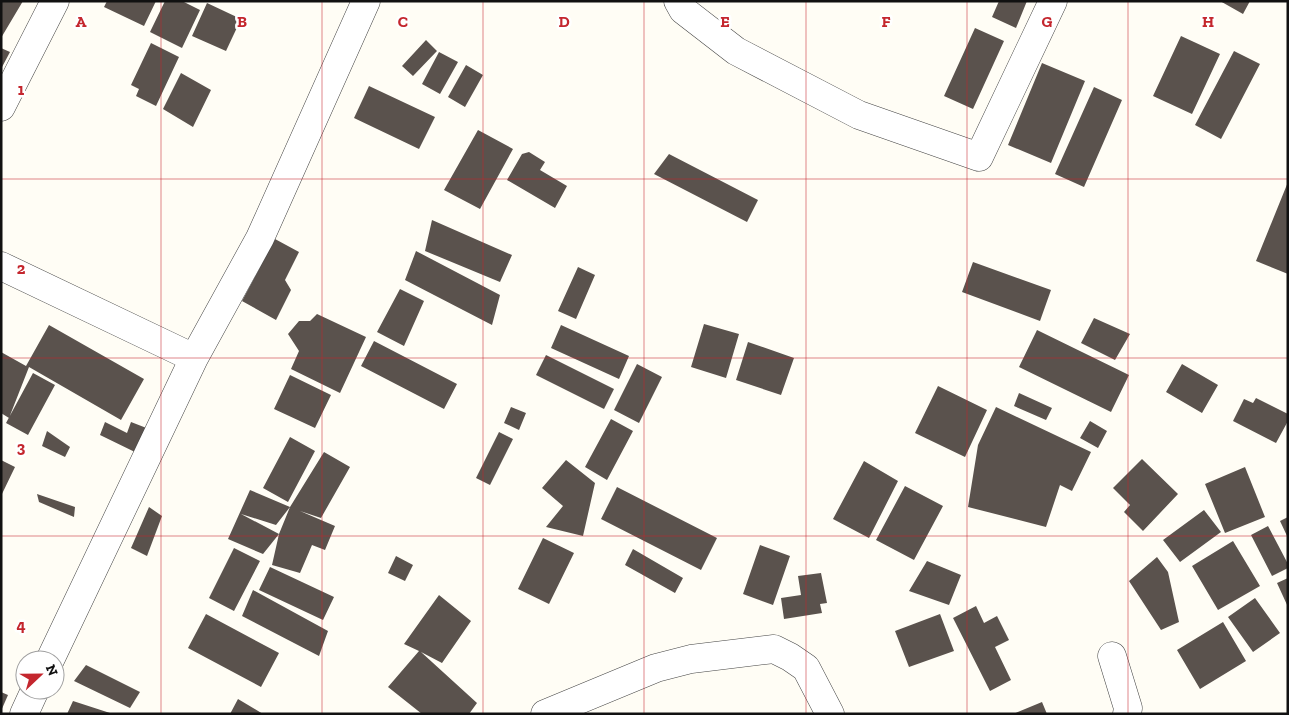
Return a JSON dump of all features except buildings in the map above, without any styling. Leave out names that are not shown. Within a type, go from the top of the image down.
[{"type":"street","points":[[1,107],[55,1]]},
{"type":"street","points":[[55,650],[194,358],[260,238],[366,1]]},
{"type":"street","points":[[678,1],[683,10],[736,51],[859,115],[979,157],[1053,1]]},
{"type":"street","points":[[1,266],[194,358]]},
{"type":"street","points":[[545,714],[656,668],[700,658],[774,649],[790,656],[806,668],[830,714]]},
{"type":"street","points":[[1112,656],[1128,708],[1127,714]]},
{"type":"street","points":[[24,714],[30,700]]}]
